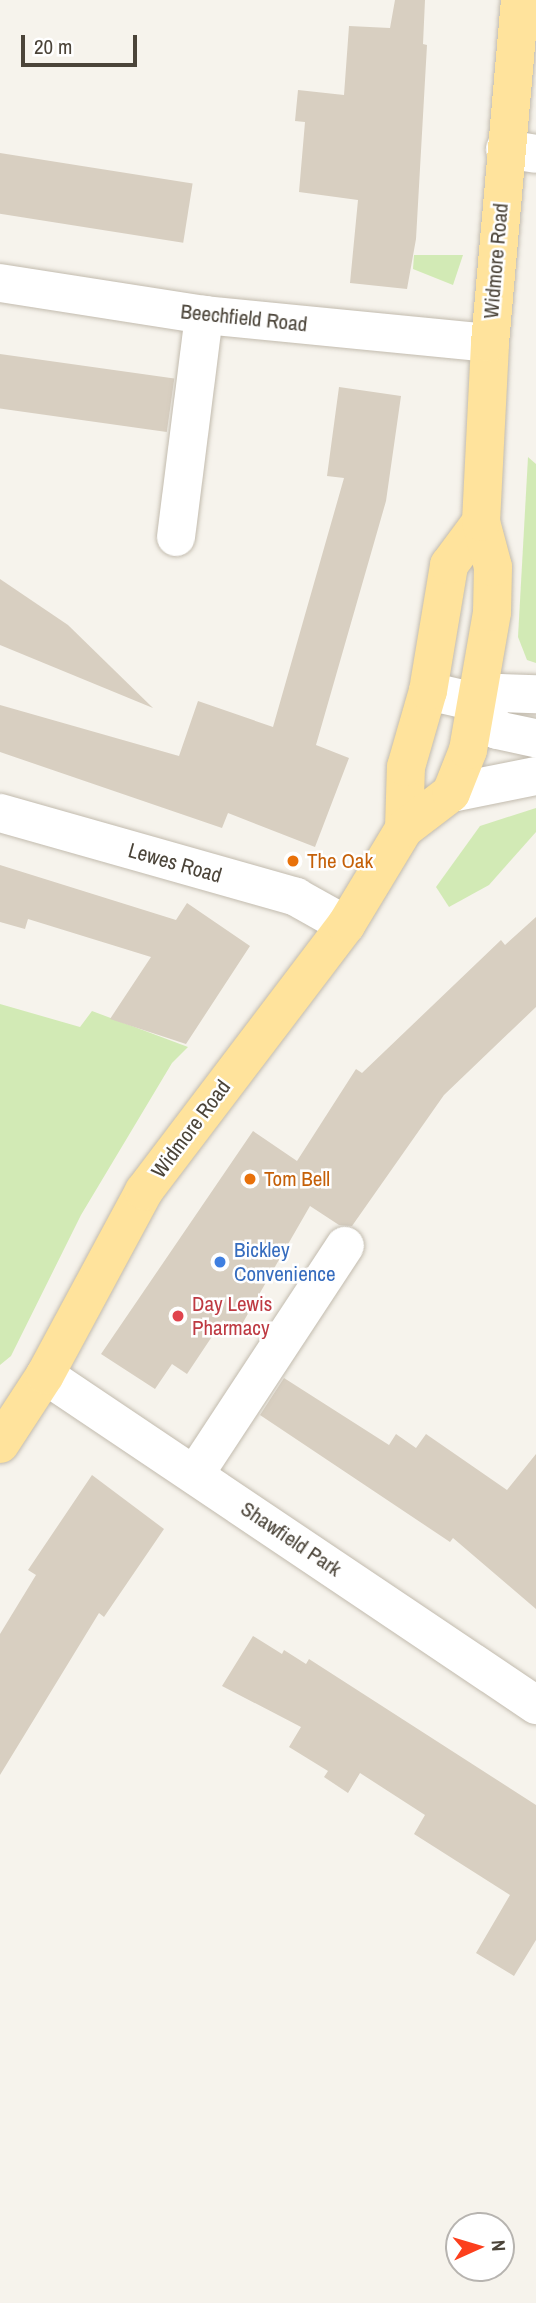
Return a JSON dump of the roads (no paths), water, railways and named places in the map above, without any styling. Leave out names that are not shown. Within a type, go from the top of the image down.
[{"type":"main road","name":"Widmore Road","points":[[4,1426],[45,1376],[144,1191],[345,925],[404,829],[451,793],[468,750],[493,567],[481,522],[490,343],[521,152],[520,0]]},
{"type":"main road","name":"Widmore Road","points":[[404,829],[406,767],[428,691],[449,565],[481,522]]},
{"type":"street","name":"Beechfield Road","points":[[0,283],[204,315],[490,343]]},
{"type":"street","points":[[176,537],[204,315]]},
{"type":"street","points":[[428,691],[476,702],[509,692],[536,694]]},
{"type":"street","points":[[476,702],[498,730],[536,738]]},
{"type":"street","points":[[451,793],[536,776]]},
{"type":"street","name":"Lewes Road","points":[[0,813],[296,897],[345,925]]},
{"type":"street","points":[[195,1474],[345,1246]]},
{"type":"street","name":"Shawfield Park","points":[[45,1376],[536,1705]]},
{"type":"place","name":"The Oak","points":[[293,861]]},
{"type":"place","name":"Tom Bell","points":[[250,1179]]},
{"type":"place","name":"Bickley Convenience","points":[[220,1262]]},
{"type":"place","name":"Day Lewis Pharmacy","points":[[178,1316]]}]
